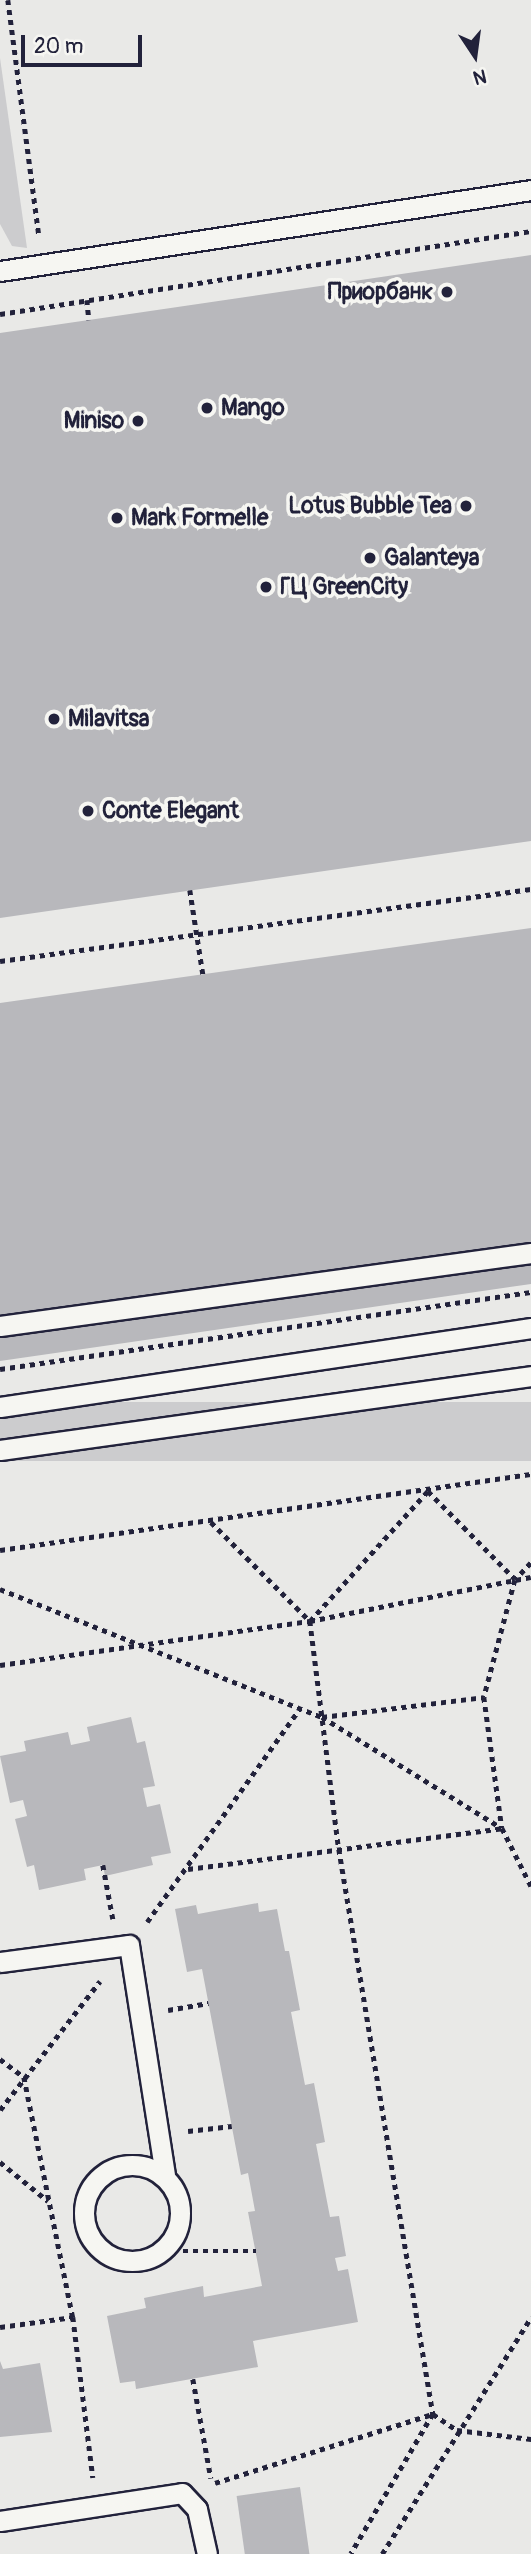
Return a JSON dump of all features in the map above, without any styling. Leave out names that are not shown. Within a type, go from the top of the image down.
[{"type":"lane","points":[[0,271],[531,190]]},
{"type":"lane","points":[[0,1326],[531,1253]]},
{"type":"lane","points":[[0,1407],[531,1328]]},
{"type":"lane","points":[[0,1450],[531,1376]]},
{"type":"lane","points":[[0,1962],[123,1946],[140,2015],[165,2174],[175,2191],[180,2215],[173,2239],[163,2251],[132,2262],[108,2255],[90,2239],[83,2209],[95,2182],[107,2171],[137,2165],[165,2174]]},
{"type":"lane","points":[[0,2521],[182,2493],[197,2509],[207,2554]]},
{"type":"path","points":[[8,0],[49,307]]},
{"type":"path","points":[[0,314],[531,231]]},
{"type":"path","points":[[87,300],[89,320]]},
{"type":"path","points":[[0,961],[531,889]]},
{"type":"path","points":[[190,890],[203,974]]},
{"type":"path","points":[[0,1369],[531,1292]]},
{"type":"path","points":[[0,1550],[428,1491],[531,1474]]},
{"type":"path","points":[[428,1491],[515,1580]]},
{"type":"path","points":[[310,1621],[428,1491]]},
{"type":"path","points":[[210,1521],[310,1621],[339,1849],[432,2414],[349,2553]]},
{"type":"path","points":[[531,1563],[515,1580],[484,1697],[502,1828],[531,1886]]},
{"type":"path","points":[[0,1665],[310,1621],[531,1577]]},
{"type":"path","points":[[0,1589],[322,1717],[502,1828]]},
{"type":"path","points":[[322,1717],[484,1697]]},
{"type":"path","points":[[0,2110],[123,1946],[187,1869],[300,1708]]},
{"type":"path","points":[[187,1869],[502,1828]]},
{"type":"path","points":[[103,1865],[123,1946]]},
{"type":"path","points":[[140,2015],[208,2003]]},
{"type":"path","points":[[0,2059],[24,2077],[73,2317],[97,2506]]},
{"type":"path","points":[[159,2135],[232,2126]]},
{"type":"path","points":[[0,2162],[49,2201]]},
{"type":"path","points":[[163,2251],[256,2251]]},
{"type":"path","points":[[0,2327],[73,2317]]},
{"type":"path","points":[[382,2554],[457,2430],[531,2318]]},
{"type":"path","points":[[193,2379],[212,2484]]},
{"type":"path","points":[[432,2414],[457,2430],[531,2439]]},
{"type":"path","points":[[182,2493],[432,2414]]},
{"type":"shaded area","points":[[0,58],[27,248],[12,246],[0,224]]},
{"type":"shaded area","points":[[0,1402],[531,1402],[531,1461],[0,1461]]},
{"type":"building","name":"ГЦ GreenCity","points":[[531,255],[531,841],[0,918],[0,333]]},
{"type":"building","points":[[531,928],[531,1284],[0,1361],[0,1003]]},
{"type":"building","points":[[131,1717],[137,1743],[145,1741],[155,1786],[143,1788],[147,1807],[160,1804],[171,1853],[151,1857],[153,1865],[105,1876],[103,1865],[84,1869],[86,1880],[39,1890],[34,1865],[27,1867],[15,1819],[27,1816],[23,1800],[10,1803],[0,1756],[26,1751],[24,1741],[68,1732],[71,1745],[90,1741],[87,1727]]},
{"type":"building","points":[[258,1903],[259,1912],[277,1909],[285,1951],[289,1951],[300,2010],[291,2012],[305,2085],[314,2083],[325,2142],[316,2144],[330,2217],[339,2216],[346,2256],[335,2258],[338,2271],[348,2269],[358,2322],[253,2341],[258,2367],[136,2389],[135,2381],[120,2383],[107,2316],[146,2308],[144,2298],[203,2286],[204,2297],[262,2286],[248,2212],[255,2211],[248,2173],[241,2175],[202,1969],[187,1972],[175,1909],[196,1905],[198,1914]]},
{"type":"building","points":[[0,2361],[3,2369],[40,2363],[52,2432],[0,2437]]},
{"type":"building","points":[[300,2487],[309,2554],[245,2554],[237,2496]]},
{"type":"place","name":"Приорбанк","points":[[447,292]]},
{"type":"place","name":"Mango","points":[[207,408]]},
{"type":"place","name":"Miniso","points":[[138,421]]},
{"type":"place","name":"Lotus Bubble Tea","points":[[466,506]]},
{"type":"place","name":"Mark Formelle","points":[[117,518]]},
{"type":"place","name":"Galanteya","points":[[370,558]]},
{"type":"place","name":"ГЦ GreenCity","points":[[266,587]]},
{"type":"place","name":"Milavitsa","points":[[54,719]]},
{"type":"place","name":"Conte Elegant","points":[[88,811]]}]
